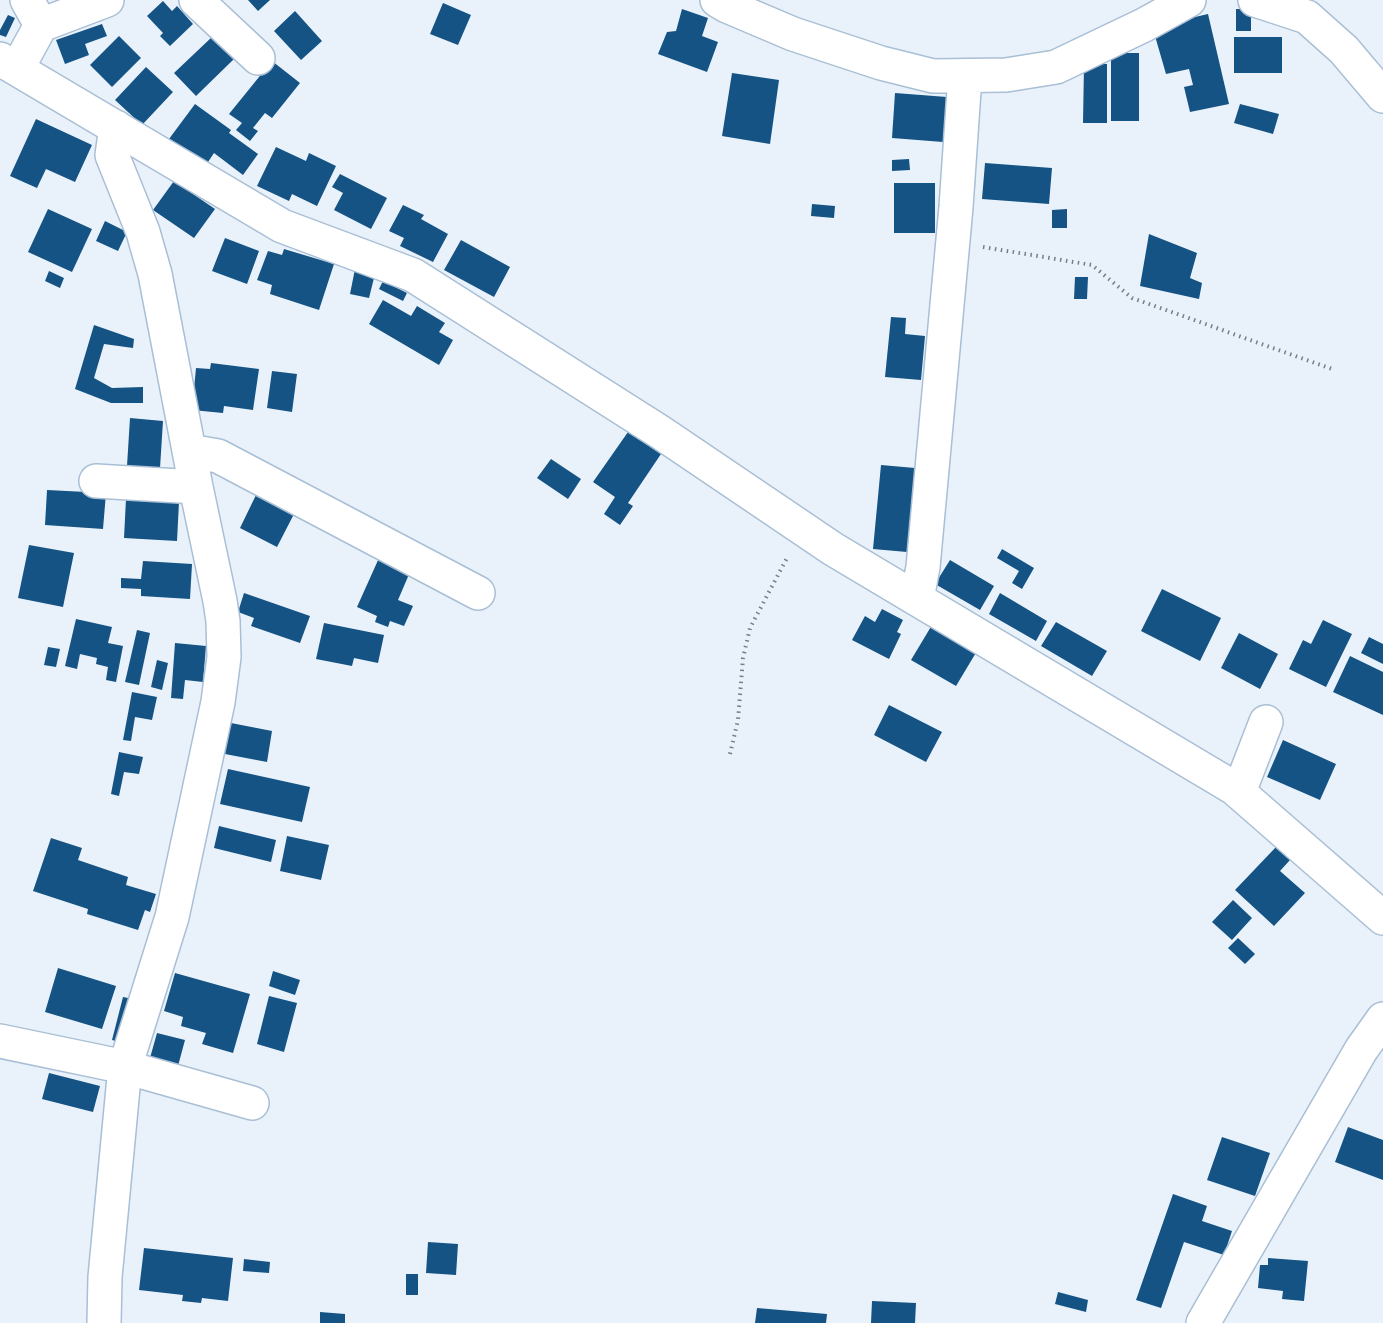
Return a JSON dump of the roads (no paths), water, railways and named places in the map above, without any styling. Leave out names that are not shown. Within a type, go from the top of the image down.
[{"type":"street","points":[[107,0],[34,12],[8,64],[282,226],[413,275],[660,432],[803,529],[1239,792],[1383,918]]},
{"type":"street","points":[[196,0],[258,58]]},
{"type":"street","points":[[717,0],[793,34],[881,63],[933,76],[1005,75],[1056,67],[1144,25],[1189,0]]},
{"type":"street","points":[[1255,0],[1307,17],[1344,50],[1383,96]]},
{"type":"street","points":[[917,599],[923,567],[965,76]]},
{"type":"street","points":[[104,1323],[105,1277],[125,1067],[172,916],[218,702],[224,657],[223,621],[155,274],[142,232],[112,155],[116,127]]},
{"type":"street","points":[[189,451],[218,456],[478,593]]},
{"type":"street","points":[[96,482],[196,487]]},
{"type":"street","points":[[1239,792],[1266,722]]},
{"type":"street","points":[[1203,1323],[1360,1050],[1383,1019]]},
{"type":"street","points":[[0,1041],[125,1067],[252,1102]]}]
